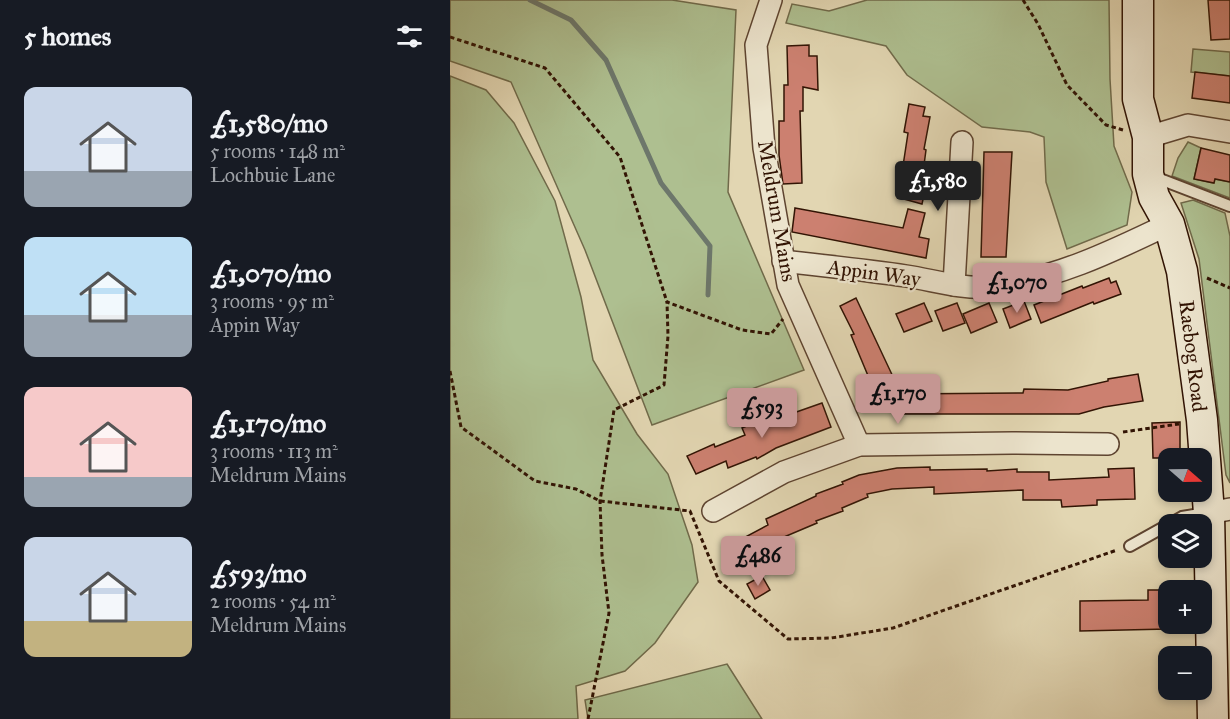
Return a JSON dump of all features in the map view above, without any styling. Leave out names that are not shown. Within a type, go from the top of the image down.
[{"type":"main road","name":"Raebog Road","points":[[1138,0],[1138,99],[1148,137],[1148,174],[1154,197],[1170,224],[1182,271],[1202,420],[1220,511],[1221,663],[1213,719]]},
{"type":"street","name":"Meldrum Mains","points":[[771,0],[756,45],[764,148],[783,261],[788,285],[859,446]]},
{"type":"street","points":[[1148,137],[1188,125],[1230,132]]},
{"type":"street","points":[[954,285],[962,142]]},
{"type":"street","name":"Appin Way","points":[[783,261],[905,276],[954,285],[986,287],[1027,281],[1091,261],[1170,224]]},
{"type":"street","points":[[713,512],[784,472],[859,446],[1108,444]]},
{"type":"lane","points":[[1148,174],[1230,206]]},
{"type":"lane","points":[[1130,546],[1182,517],[1220,511]]},
{"type":"path","points":[[1023,0],[1038,24],[1066,85],[1106,124],[1148,137]]},
{"type":"path","points":[[450,37],[545,68],[620,157],[667,302],[668,336],[664,385],[614,410],[600,501],[602,555],[609,613],[588,719]]},
{"type":"path","points":[[667,302],[742,330],[771,334],[795,302]]},
{"type":"path","points":[[450,371],[461,426],[535,481],[576,489],[600,501],[690,511],[719,581],[788,639],[831,638],[893,628],[1130,546]]},
{"type":"path","points":[[1108,444],[1120,433],[1202,420]]},
{"type":"green space","points":[[450,0],[672,0],[736,10],[728,192],[804,370],[652,425],[585,250],[511,82],[450,61]]},
{"type":"green space","points":[[867,0],[1109,0],[1114,146],[1132,192],[1127,225],[1067,249],[1046,182],[1044,137],[1030,132],[982,127],[907,75],[886,46],[786,23],[792,4],[829,11]]},
{"type":"green space","points":[[1193,49],[1230,52],[1230,76],[1191,72]]},
{"type":"green space","points":[[450,76],[486,90],[514,123],[555,201],[581,297],[593,360],[637,434],[668,474],[692,545],[698,582],[655,643],[625,671],[576,686],[578,719],[450,719]]},
{"type":"green space","points":[[1188,142],[1201,148],[1194,179],[1213,183],[1215,179],[1230,182],[1230,198],[1172,176],[1178,158]]},
{"type":"green space","points":[[1193,200],[1225,213],[1230,236],[1230,483],[1226,475],[1199,259],[1181,203]]},
{"type":"green space","points":[[727,664],[762,719],[588,719],[585,700]]},
{"type":"building","points":[[1208,0],[1230,0],[1230,39],[1211,40]]},
{"type":"building","points":[[809,45],[809,56],[817,56],[818,90],[803,87],[803,111],[800,111],[802,183],[783,184],[779,155],[779,121],[784,121],[784,85],[788,85],[787,46]]},
{"type":"building","points":[[1195,72],[1230,76],[1230,103],[1192,98]]},
{"type":"building","points":[[909,104],[925,107],[923,116],[930,117],[924,149],[926,150],[922,180],[927,181],[922,204],[900,198],[908,167],[903,166],[908,133],[904,132]]},
{"type":"building","points":[[1201,148],[1230,155],[1230,182],[1215,179],[1214,183],[1194,179]]},
{"type":"building","points":[[984,152],[1012,152],[1006,257],[981,257]]},
{"type":"building","points":[[795,208],[903,228],[908,209],[925,213],[919,237],[929,239],[926,258],[792,232]]},
{"type":"building","points":[[1109,278],[1111,283],[1116,281],[1121,294],[1094,304],[1093,302],[1041,323],[1034,305]]},
{"type":"building","points":[[856,298],[895,381],[874,390],[851,335],[854,334],[840,306]]},
{"type":"building","points":[[1024,301],[1031,319],[1010,328],[1003,309]]},
{"type":"building","points":[[924,303],[932,321],[904,332],[896,314]]},
{"type":"building","points":[[957,303],[965,323],[943,331],[935,311]]},
{"type":"building","points":[[989,303],[997,322],[971,333],[963,314]]},
{"type":"building","points":[[1138,374],[1143,401],[1104,407],[1079,414],[900,414],[900,394],[1023,393],[1024,389],[1068,390],[1108,381],[1108,379]]},
{"type":"building","points":[[822,403],[831,427],[776,448],[757,459],[756,457],[728,468],[726,461],[696,474],[687,456],[714,444],[715,447],[745,435],[742,428],[763,419],[765,423]]},
{"type":"building","points":[[1180,422],[1180,448],[1158,448],[1158,458],[1153,458],[1152,423]]},
{"type":"building","points":[[930,467],[930,470],[1017,469],[1017,472],[1049,472],[1049,480],[1109,477],[1108,469],[1134,468],[1135,499],[1097,500],[1097,505],[1062,507],[1061,500],[1023,500],[1023,490],[934,494],[934,487],[892,489],[867,494],[868,497],[842,508],[843,511],[765,545],[767,548],[743,561],[734,543],[768,525],[766,519],[859,475],[897,468]]},
{"type":"building","points":[[762,576],[770,590],[755,599],[747,584]]},
{"type":"building","points":[[1148,590],[1158,590],[1158,629],[1080,631],[1080,601],[1148,600]]},
{"type":"waterway","points":[[530,0],[571,20],[606,60],[661,183],[710,246],[708,295]]}]
